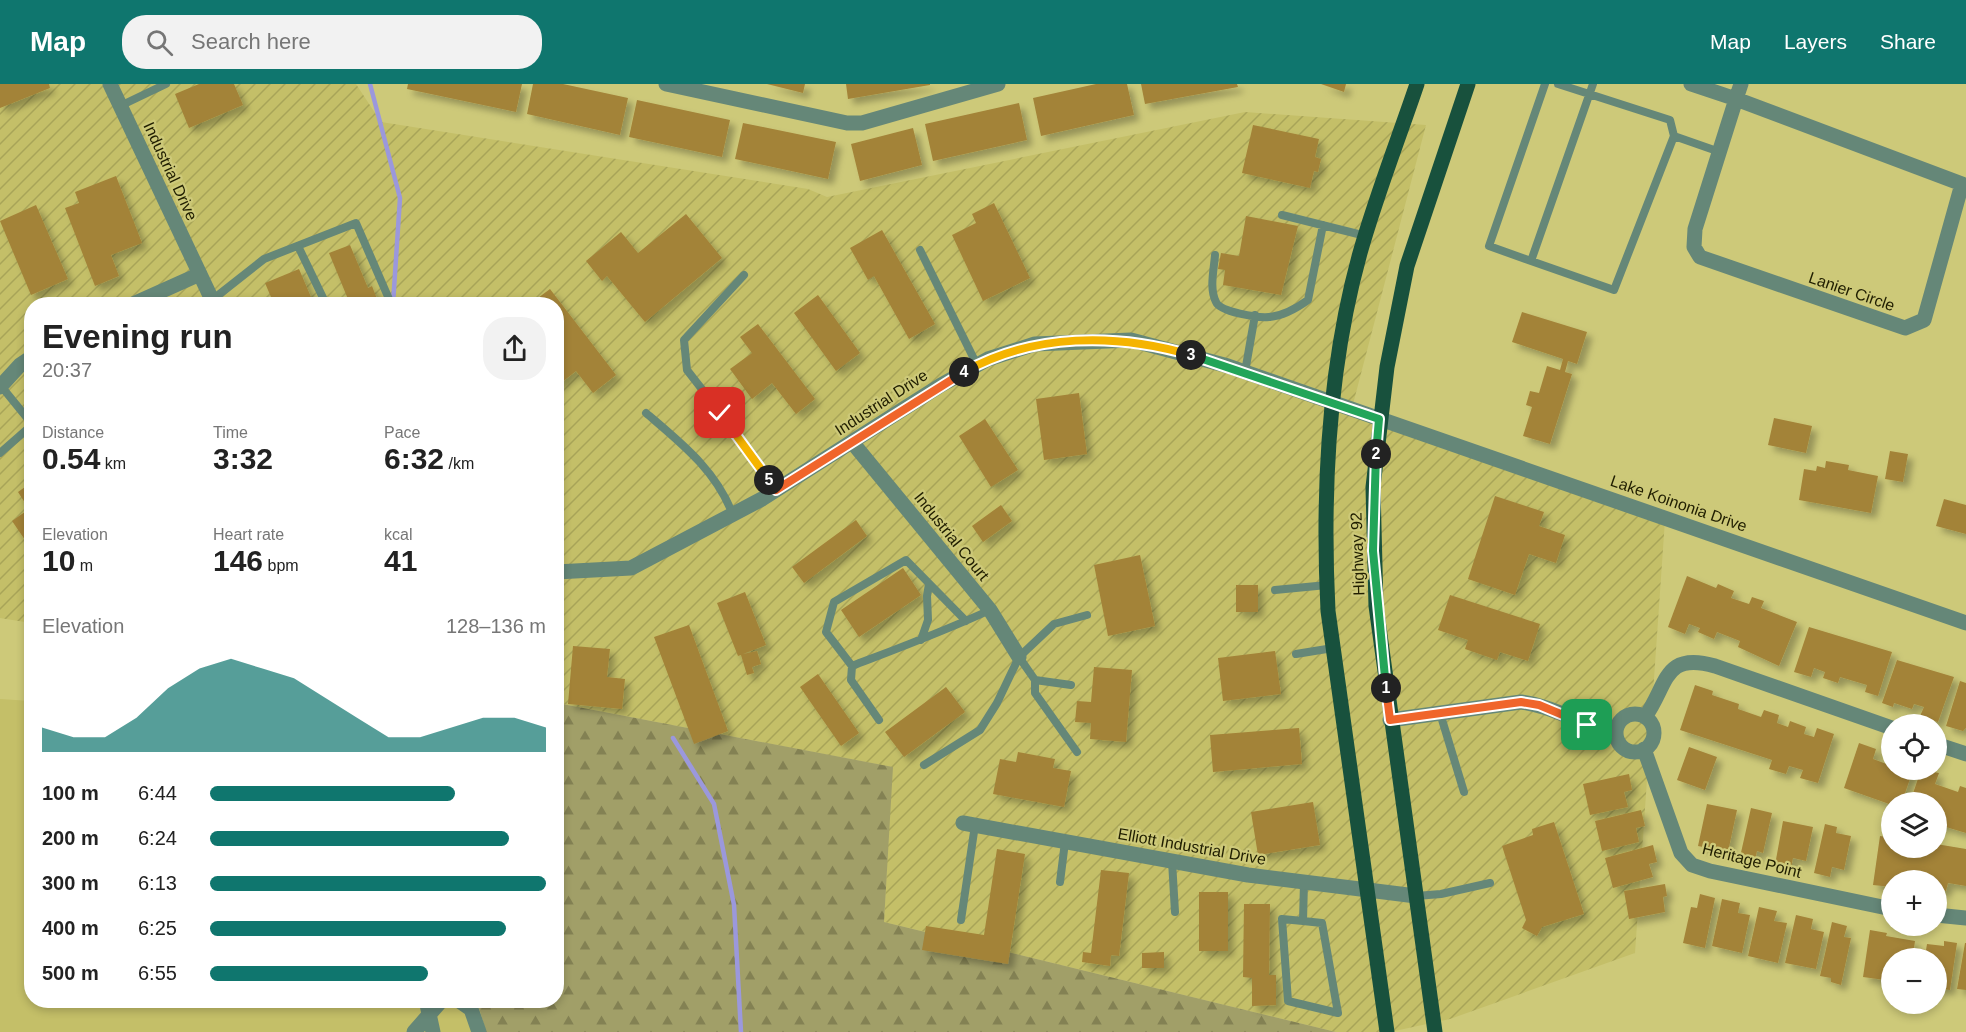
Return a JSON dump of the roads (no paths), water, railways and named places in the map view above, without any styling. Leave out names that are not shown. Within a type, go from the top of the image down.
[{"type":"main road","name":"Highway 92","points":[[1387,1032],[1333,648],[1327,585],[1326,485],[1333,404],[1350,297],[1366,236],[1417,84]]},
{"type":"main road","name":"Highway 92","points":[[1435,1032],[1376,606],[1373,487],[1379,419],[1407,266],[1468,84]]},
{"type":"street","name":"Industrial Drive","points":[[110,84],[211,297]]},
{"type":"street","points":[[666,84],[847,123],[862,123],[998,84]]},
{"type":"street","name":"Lanier Circle","points":[[1691,84],[1736,99],[1962,184],[1924,320],[1905,328],[1700,257],[1694,247],[1695,229],[1718,151],[1736,99],[1741,84]]},
{"type":"street","points":[[149,297],[200,274]]},
{"type":"street","name":"Industrial Drive","points":[[564,572],[631,568],[776,490],[988,358],[1035,344],[1131,340],[1168,348],[1245,372],[1379,419]]},
{"type":"street","points":[[0,387],[24,362]]},
{"type":"street","name":"Lake Koinonia Drive","points":[[1379,419],[1966,622]]},
{"type":"street","name":"Industrial Court","points":[[852,442],[990,610],[1019,657]]},
{"type":"street","points":[[1645,717],[1671,669],[1693,662],[1715,666],[1881,724]]},
{"type":"street","points":[[1390,720],[1510,702],[1530,703],[1592,727],[1616,731]]},
{"type":"street","points":[[1639,714],[1645,717],[1653,728],[1654,734],[1644,749],[1627,751],[1618,743],[1617,725],[1626,716],[1639,714]]},
{"type":"street","points":[[1947,748],[1966,754]]},
{"type":"street","name":"Heritage Point","points":[[1644,749],[1678,848],[1692,865],[1710,871],[1881,907]]},
{"type":"street","name":"Elliott Industrial Drive","points":[[969,824],[1172,861],[1304,882],[1416,896]]},
{"type":"street","points":[[1947,916],[1966,918]]},
{"type":"street","points":[[414,1032],[427,1008]]},
{"type":"street","points":[[427,1008],[433,1032]]},
{"type":"street","points":[[470,1008],[478,1032]]},
{"type":"lane","points":[[120,106],[166,84]]},
{"type":"lane","points":[[1545,84],[1489,246],[1614,290],[1674,136],[1670,120],[1558,84]]},
{"type":"lane","points":[[1531,261],[1593,84]]},
{"type":"lane","points":[[1674,136],[1718,151]]},
{"type":"lane","points":[[1282,215],[1366,236]]},
{"type":"lane","points":[[219,297],[264,259],[356,222],[388,297]]},
{"type":"lane","points":[[1215,255],[1212,288],[1216,304],[1223,310],[1269,317],[1297,308],[1308,300],[1323,225]]},
{"type":"lane","points":[[298,246],[323,297]]},
{"type":"lane","points":[[920,250],[977,365]]},
{"type":"lane","points":[[744,275],[684,340],[687,370],[754,456],[776,490]]},
{"type":"lane","points":[[1245,372],[1255,315]]},
{"type":"lane","points":[[0,387],[24,416]]},
{"type":"lane","points":[[646,413],[694,453],[724,491],[733,515]]},
{"type":"lane","points":[[0,453],[24,432]]},
{"type":"lane","points":[[879,720],[851,680],[852,666],[826,632],[834,603],[906,560],[966,621]]},
{"type":"lane","points":[[921,640],[928,620],[929,584]]},
{"type":"lane","points":[[1275,590],[1327,585]]},
{"type":"lane","points":[[852,666],[921,640],[990,610]]},
{"type":"lane","points":[[924,765],[980,730],[998,703],[1019,657],[1054,624],[1087,615]]},
{"type":"lane","points":[[1296,654],[1333,648]]},
{"type":"lane","points":[[1019,657],[1035,680],[1035,693],[1077,752]]},
{"type":"lane","points":[[1035,680],[1071,685]]},
{"type":"lane","points":[[1440,713],[1464,792]]},
{"type":"lane","points":[[960,920],[969,824]]},
{"type":"lane","points":[[1060,882],[1065,842]]},
{"type":"lane","points":[[1172,861],[1175,912]]},
{"type":"lane","points":[[1303,921],[1304,882]]},
{"type":"lane","points":[[1416,896],[1442,894],[1490,883]]},
{"type":"lane","points":[[1282,919],[1303,921],[1322,924],[1338,1013],[1288,1001],[1282,919]]},
{"type":"waterway","points":[[370,84],[400,198],[393,297]]},
{"type":"waterway","points":[[673,738],[714,804],[734,905],[741,1032]]}]
